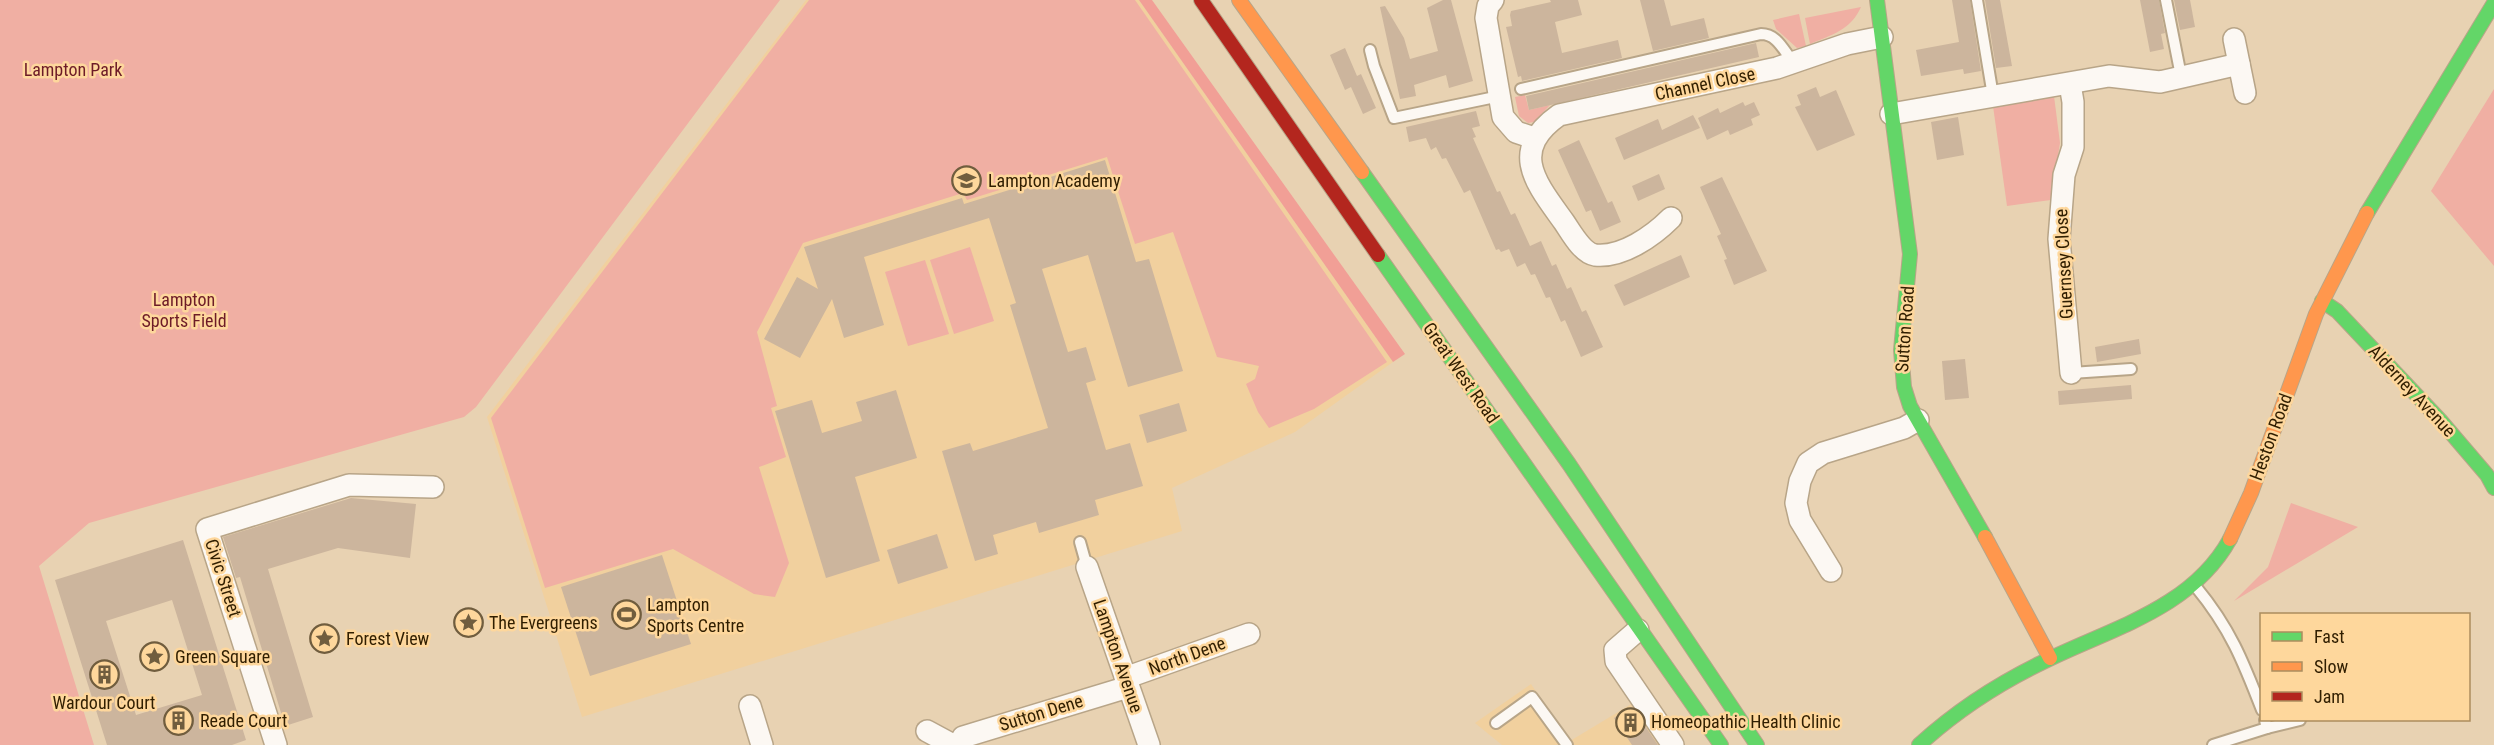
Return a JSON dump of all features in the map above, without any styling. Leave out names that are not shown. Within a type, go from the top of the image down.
[{"type":"main road","name":"Great West Road","points":[[1201,0],[1629,636],[1718,744]]},
{"type":"main road","name":"Great West Road","points":[[1239,0],[1569,464],[1757,745]]},
{"type":"main road","name":"Sutton Road","points":[[1877,0],[1910,254],[1900,376],[1905,395],[1918,420],[2025,608],[2050,658]]},
{"type":"main road","name":"Heston Road","points":[[1919,745],[1973,699],[2050,658],[2159,608],[2194,585],[2214,564],[2235,531],[2322,301],[2387,180],[2494,3]]},
{"type":"main road","name":"Alderney Avenue","points":[[2322,301],[2337,312],[2440,420],[2487,475],[2494,488]]},
{"type":"street","points":[[1493,0],[1488,6],[1486,18],[1503,117],[1516,132],[1534,138],[1530,156],[1537,185],[1581,246],[1592,254],[1608,255],[1657,232],[1671,218]]},
{"type":"street","name":"Channel Close","points":[[1534,138],[1559,115],[1794,63],[1847,44],[1882,37]]},
{"type":"street","points":[[2234,39],[2245,93]]},
{"type":"street","points":[[1891,114],[2109,76],[2160,82],[2239,64]]},
{"type":"street","name":"Guernsey Close","points":[[2070,84],[2073,102],[2073,147],[2064,175],[2059,239],[2071,373]]},
{"type":"street","points":[[1831,571],[1800,520],[1796,503],[1800,481],[1808,464],[1823,453],[1904,428],[1918,420]]},
{"type":"street","name":"Civic Street","points":[[276,745],[207,530],[349,485],[434,487]]},
{"type":"street","name":"Lampton Avenue","points":[[1087,567],[1149,745]]},
{"type":"street","name":"North Dene","points":[[1127,683],[1249,634]]},
{"type":"street","points":[[1629,636],[1615,650],[1616,661],[1673,745]]},
{"type":"street","name":"Sutton Dene","points":[[959,745],[963,737],[1127,683]]},
{"type":"street","points":[[750,706],[762,745]]},
{"type":"street","points":[[927,731],[953,745]]},
{"type":"lane","points":[[1977,0],[1993,96]]},
{"type":"lane","points":[[2166,0],[2181,76]]},
{"type":"lane","points":[[1521,89],[1761,34],[1769,34],[1776,39],[1794,63]]},
{"type":"lane","points":[[1371,50],[1374,66],[1394,118],[1500,96]]},
{"type":"lane","points":[[2071,373],[2131,369]]},
{"type":"lane","points":[[1080,542],[1087,567]]},
{"type":"lane","points":[[2194,585],[2218,612],[2236,645],[2260,705]]},
{"type":"lane","points":[[1496,723],[1532,697],[1566,745]]},
{"type":"lane","points":[[2212,745],[2266,724],[2292,721]]},
{"type":"shaded area","name":"Lampton Academy","points":[[806,0],[1139,0],[1393,362],[1295,432],[1172,488],[1182,531],[582,717],[487,417]]},
{"type":"shaded area","points":[[1139,0],[1152,0],[1405,354],[1393,362]]},
{"type":"shaded area","points":[[1531,684],[1570,741],[1633,703],[1663,745],[1502,745],[1475,723]]},
{"type":"green space","name":"Lampton Sports Field","points":[[0,0],[780,0],[476,407],[464,417],[89,523],[39,566],[94,745],[0,745]]},
{"type":"green space","points":[[809,0],[1135,0],[1387,362],[1314,409],[1269,428],[1258,412],[1246,384],[1255,379],[1259,366],[1217,357],[1173,232],[1135,244],[1107,157],[967,200],[963,193],[803,243],[757,332],[777,406],[771,408],[786,457],[759,467],[789,563],[775,597],[754,594],[673,549],[545,588],[491,418]]},
{"type":"green space","points":[[1861,7],[1857,15],[1846,26],[1810,44],[1805,18]]},
{"type":"green space","points":[[1799,14],[1806,46],[1797,48],[1776,29],[1773,20]]},
{"type":"green space","points":[[2494,89],[2494,266],[2431,191]]},
{"type":"green space","points":[[1525,95],[1529,110],[1550,105],[1534,122],[1528,123],[1519,116],[1515,97]]},
{"type":"green space","points":[[2054,96],[2060,143],[2051,200],[2007,206],[1993,106]]},
{"type":"green space","points":[[970,247],[994,321],[954,334],[930,260]]},
{"type":"green space","points":[[925,260],[949,334],[908,346],[885,272]]},
{"type":"green space","points":[[2291,503],[2358,527],[2234,601],[2268,567]]},
{"type":"building","points":[[1443,0],[1451,0],[1473,81],[1449,88],[1446,75],[1414,85],[1416,96],[1400,99],[1380,7],[1385,6],[1404,38],[1410,59],[1438,51],[1427,8]]},
{"type":"building","points":[[1550,0],[1578,0],[1582,15],[1555,22],[1562,53],[1618,40],[1622,58],[1522,81],[1521,76],[1518,77],[1506,27],[1512,26],[1511,11],[1551,2]]},
{"type":"building","points":[[1640,0],[1664,0],[1671,26],[1704,18],[1709,38],[1653,51]]},
{"type":"building","points":[[1952,0],[1970,0],[1981,71],[1964,74],[1963,69],[1921,76],[1916,50],[1959,42]]},
{"type":"building","points":[[1985,0],[2000,0],[2012,66],[1996,68]]},
{"type":"building","points":[[2140,0],[2159,0],[2165,33],[2161,34],[2164,49],[2150,52]]},
{"type":"building","points":[[2174,0],[2190,0],[2195,27],[2180,30]]},
{"type":"building","points":[[1756,43],[1759,57],[1529,110],[1526,96]]},
{"type":"building","points":[[1345,48],[1357,76],[1361,74],[1376,108],[1363,114],[1351,87],[1345,90],[1330,55]]},
{"type":"building","points":[[1816,87],[1820,97],[1836,90],[1855,135],[1817,151],[1795,107],[1801,105],[1797,95]]},
{"type":"building","points":[[1743,102],[1745,106],[1754,102],[1760,115],[1751,119],[1753,125],[1730,135],[1728,130],[1707,140],[1698,118],[1718,108],[1720,113]]},
{"type":"building","points":[[1476,111],[1480,126],[1472,128],[1476,137],[1473,138],[1497,192],[1500,191],[1511,215],[1515,213],[1530,246],[1541,241],[1552,266],[1556,264],[1567,289],[1571,287],[1582,312],[1586,310],[1603,347],[1581,357],[1565,320],[1561,322],[1550,297],[1546,298],[1535,274],[1531,275],[1525,263],[1517,267],[1509,249],[1501,252],[1499,249],[1496,250],[1470,190],[1464,193],[1446,158],[1442,159],[1436,147],[1431,150],[1426,138],[1409,142],[1406,127]]},
{"type":"building","points":[[1693,115],[1700,128],[1624,160],[1615,138],[1658,119],[1662,130]]},
{"type":"building","points":[[1958,117],[1964,155],[1937,160],[1931,122]]},
{"type":"building","points":[[1579,140],[1608,203],[1612,201],[1621,222],[1600,231],[1591,210],[1586,212],[1558,150]]},
{"type":"building","points":[[1105,160],[1136,262],[1149,259],[1183,371],[1128,387],[1088,255],[1042,269],[1068,352],[1086,347],[1096,380],[1086,383],[1106,450],[1130,443],[1143,486],[1095,500],[1099,515],[1039,533],[1036,522],[993,535],[998,554],[975,561],[942,451],[970,443],[973,451],[1048,428],[1010,305],[1016,303],[989,218],[864,257],[884,325],[844,338],[832,299],[800,358],[764,339],[797,277],[818,289],[804,247],[962,198],[964,204]]},
{"type":"building","points":[[1659,174],[1665,189],[1638,201],[1632,186]]},
{"type":"building","points":[[1722,177],[1767,271],[1734,285],[1724,260],[1727,259],[1717,236],[1721,234],[1700,187]]},
{"type":"building","points":[[1681,255],[1690,277],[1624,306],[1614,285]]},
{"type":"building","points":[[2139,339],[2141,354],[2097,362],[2095,347]]},
{"type":"building","points":[[1965,359],[1969,398],[1945,400],[1942,361]]},
{"type":"building","points":[[2131,385],[2132,399],[2059,405],[2058,391]]},
{"type":"building","points":[[896,390],[917,458],[855,477],[880,561],[826,578],[775,411],[812,400],[822,433],[862,421],[856,402]]},
{"type":"building","points":[[1179,403],[1187,431],[1147,443],[1139,415]]},
{"type":"building","points":[[351,498],[416,504],[410,558],[338,548],[268,569],[313,717],[285,726],[240,577],[236,578],[223,537]]},
{"type":"building","points":[[937,534],[948,568],[898,584],[887,550]]},
{"type":"building","points":[[183,540],[246,740],[232,745],[107,745],[55,580]],"holes":[[[172,600],[202,695],[136,715],[106,621]]]},
{"type":"building","name":"Lampton Sports Centre","points":[[662,555],[691,644],[590,676],[561,587]]},
{"type":"building","name":"Homeopathic Health Clinic","points":[[1632,707],[1658,745],[1632,745],[1614,718]]},
{"type":"traffic: fast","points":[[1877,0],[1910,254],[1901,350],[1904,387],[1910,406],[1985,537]]},
{"type":"traffic: fast","points":[[2367,213],[2494,3]]},
{"type":"traffic: fast","points":[[1362,172],[1569,464],[1757,745]]},
{"type":"traffic: fast","points":[[1378,255],[1721,745]]},
{"type":"traffic: fast","points":[[2322,301],[2337,311],[2440,420],[2487,475],[2494,488]]},
{"type":"traffic: fast","points":[[1919,745],[1962,710],[2008,680],[2120,628],[2171,600],[2193,584],[2213,563],[2230,539]]},
{"type":"traffic: slow","points":[[1239,0],[1362,172]]},
{"type":"traffic: slow","points":[[2230,539],[2251,493],[2316,314],[2367,213]]},
{"type":"traffic: slow","points":[[1985,537],[2050,658]]},
{"type":"traffic: jam","points":[[1201,0],[1378,255]]},
{"type":"place","name":"Lampton Academy","points":[[967,181]]},
{"type":"place","name":"Lampton Sports Centre","points":[[626,615]]},
{"type":"place","name":"The Evergreens","points":[[468,623]]},
{"type":"place","name":"Forest View","points":[[325,639]]},
{"type":"place","name":"Green Square","points":[[154,657]]},
{"type":"place","name":"Wardour Court","points":[[104,674]]},
{"type":"place","name":"Reade Court","points":[[179,721]]},
{"type":"place","name":"Homeopathic Health Clinic","points":[[1630,722]]},
{"type":"park label","name":"Lampton Park","points":[[73,70]]}]
